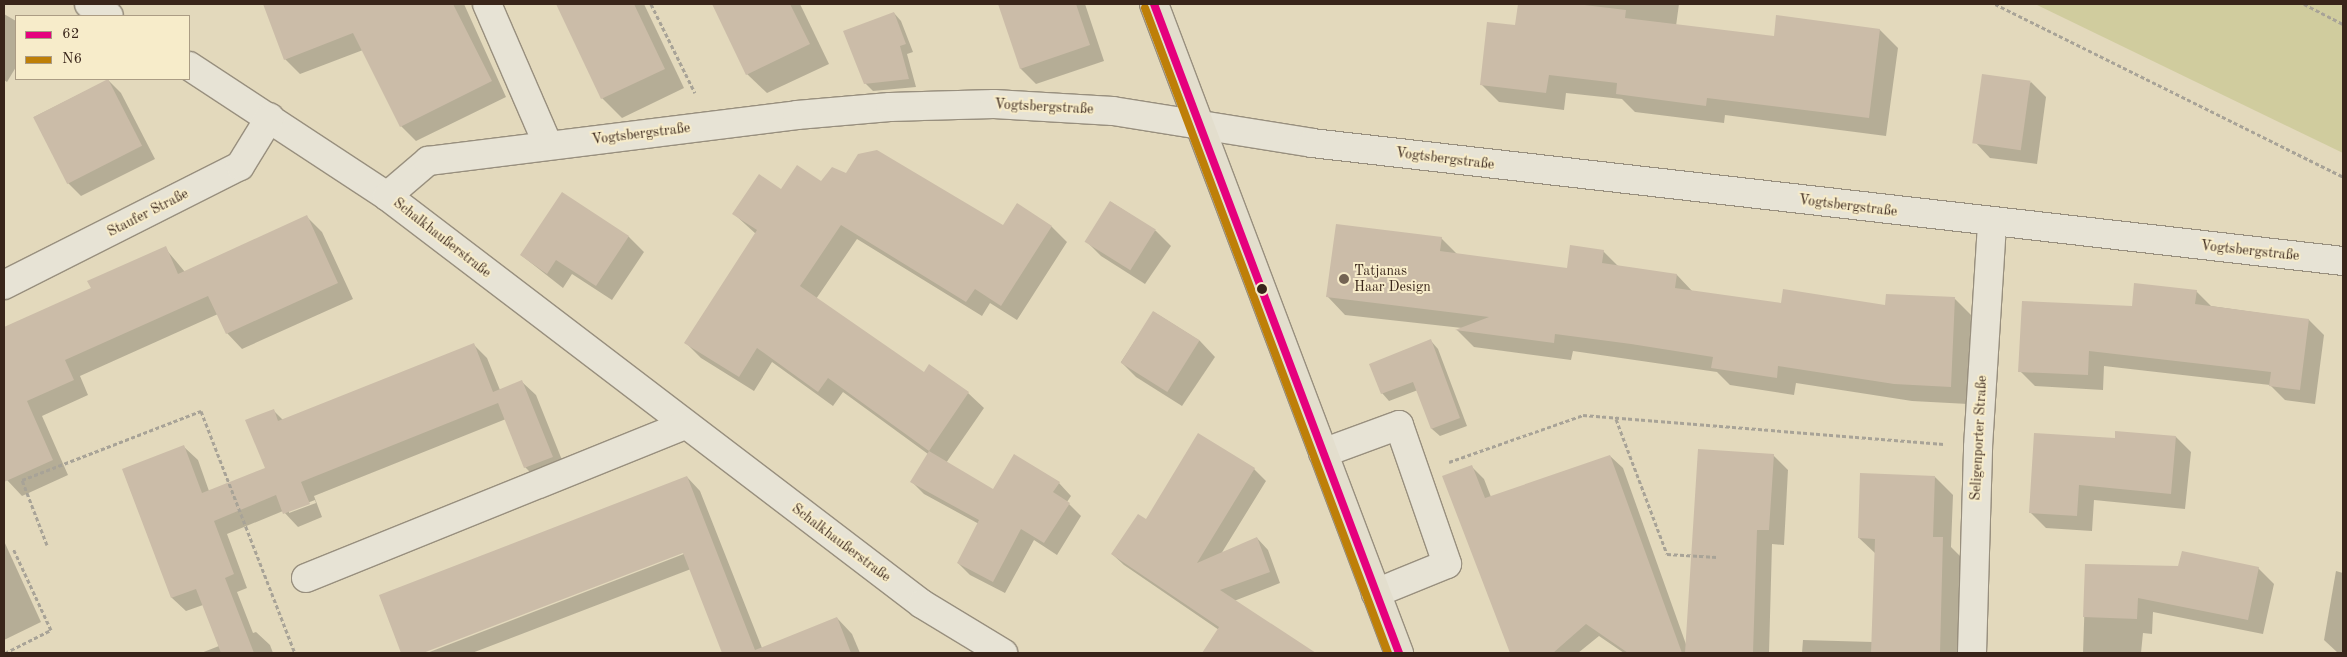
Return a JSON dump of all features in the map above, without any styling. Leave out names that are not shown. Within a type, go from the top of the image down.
[{"type":"main road","points":[[1154,4],[1399,653]]},
{"type":"street","points":[[89,4],[107,15]]},
{"type":"street","points":[[487,4],[548,145]]},
{"type":"street","name":"Schalkhaußerstraße","points":[[190,67],[270,117],[387,196],[684,425],[922,604],[1003,653]]},
{"type":"street","name":"Vogtsbergstraße","points":[[387,196],[428,162],[710,125],[890,107],[994,104],[1113,111],[1199,123],[1312,143],[2343,261]]},
{"type":"street","name":"Staufer Straße","points":[[4,285],[240,166],[270,117]]},
{"type":"street","name":"Seligenporter Straße","points":[[1972,653],[1978,447],[1992,222]]},
{"type":"street","points":[[306,578],[684,425]]},
{"type":"street","points":[[1323,452],[1399,425],[1447,564],[1376,593]]},
{"type":"path","points":[[651,4],[710,125]]},
{"type":"path","points":[[1995,4],[2343,177]]},
{"type":"path","points":[[2304,4],[2343,24]]},
{"type":"path","points":[[47,545],[22,480],[201,412],[295,653]]},
{"type":"path","points":[[1416,474],[1583,415],[1978,447]]},
{"type":"path","points":[[1616,419],[1667,554],[1717,557]]},
{"type":"path","points":[[5,653],[50,630],[13,548]]},
{"type":"shaded area","points":[[2035,4],[2343,4],[2343,153]]},
{"type":"building","points":[[263,4],[453,4],[492,81],[400,127],[353,33],[284,60]]},
{"type":"building","points":[[556,4],[634,4],[665,69],[601,99]]},
{"type":"building","points":[[712,4],[790,4],[810,44],[746,75]]},
{"type":"building","points":[[998,4],[1076,4],[1090,45],[1020,69]]},
{"type":"building","points":[[1518,4],[1576,4],[1626,10],[1625,18],[1774,36],[1776,15],[1880,29],[1869,118],[1707,98],[1706,106],[1616,94],[1617,83],[1549,75],[1546,93],[1480,85],[1487,22],[1515,25]]},
{"type":"building","points":[[894,12],[906,44],[900,46],[909,79],[864,84],[843,31]]},
{"type":"building","points":[[1982,74],[2031,81],[2021,150],[1972,143]]},
{"type":"building","points":[[109,80],[142,146],[67,184],[33,117]]},
{"type":"building","points":[[877,150],[1003,225],[1017,203],[1052,226],[1001,306],[975,289],[966,302],[841,225],[800,286],[924,372],[929,364],[969,392],[929,451],[828,378],[818,392],[757,348],[739,377],[684,343],[757,230],[732,214],[759,174],[781,189],[797,165],[821,181],[832,167],[846,173],[858,154]]},
{"type":"building","points":[[562,192],[629,236],[596,286],[556,260],[547,274],[520,255]]},
{"type":"building","points":[[1110,201],[1156,230],[1130,270],[1085,242]]},
{"type":"building","points":[[307,215],[338,283],[226,334],[208,296],[65,360],[74,380],[27,401],[53,460],[4,482],[4,327],[91,288],[87,281],[166,246],[178,274]]},
{"type":"building","points":[[1336,224],[1442,237],[1440,251],[1567,268],[1570,245],[1604,250],[1602,263],[1677,274],[1675,288],[1781,303],[1783,289],[1885,305],[1886,294],[1955,297],[1951,387],[1894,384],[1778,366],[1777,378],[1711,368],[1713,357],[1631,344],[1555,334],[1554,343],[1455,330],[1489,317],[1326,297]]},
{"type":"building","points":[[2134,283],[2197,290],[2195,304],[2309,319],[2300,390],[2269,386],[2271,372],[2089,351],[2088,375],[2018,372],[2022,301],[2132,306]]},
{"type":"building","points":[[1153,311],[1200,340],[1167,392],[1121,363]]},
{"type":"building","points":[[1431,339],[1460,418],[1431,429],[1413,382],[1381,394],[1369,364]]},
{"type":"building","points":[[474,343],[493,392],[522,380],[553,457],[524,468],[498,403],[301,482],[310,504],[283,514],[276,495],[214,521],[234,574],[225,578],[254,653],[221,653],[196,589],[171,598],[122,469],[184,445],[202,493],[265,468],[245,420],[274,409],[278,421]]},
{"type":"building","points":[[2115,431],[2176,436],[2171,494],[2079,485],[2077,516],[2029,513],[2034,433],[2115,438]]},
{"type":"building","points":[[1198,433],[1255,468],[1197,563],[1257,537],[1270,572],[1220,590],[1316,653],[1202,653],[1219,627],[1111,554],[1138,514],[1146,519]]},
{"type":"building","points":[[1698,449],[1774,454],[1769,530],[1757,530],[1753,653],[1685,653]]},
{"type":"building","points":[[929,451],[993,489],[1014,454],[1060,482],[1053,492],[1070,503],[1044,543],[1021,529],[993,582],[957,563],[979,520],[910,482]]},
{"type":"building","points":[[1610,455],[1682,653],[1628,653],[1586,624],[1553,653],[1510,653],[1442,476],[1472,465],[1485,498]]},
{"type":"building","points":[[1860,473],[1935,476],[1933,537],[1943,537],[1940,653],[1871,653],[1875,539],[1858,538]]},
{"type":"building","points":[[687,476],[755,650],[837,617],[851,653],[722,653],[683,553],[423,653],[401,653],[379,595]]},
{"type":"building","points":[[2182,551],[2259,567],[2248,620],[2138,598],[2137,619],[2083,617],[2085,564],[2178,566]]},
{"type":"transit line","name":"62","points":[[1154,4],[1399,653]]},
{"type":"transit line","name":"N6","points":[[1145,8],[1388,653]]},
{"type":"place","name":"Tatjanas Haar Design","points":[[1344,279]]}]
